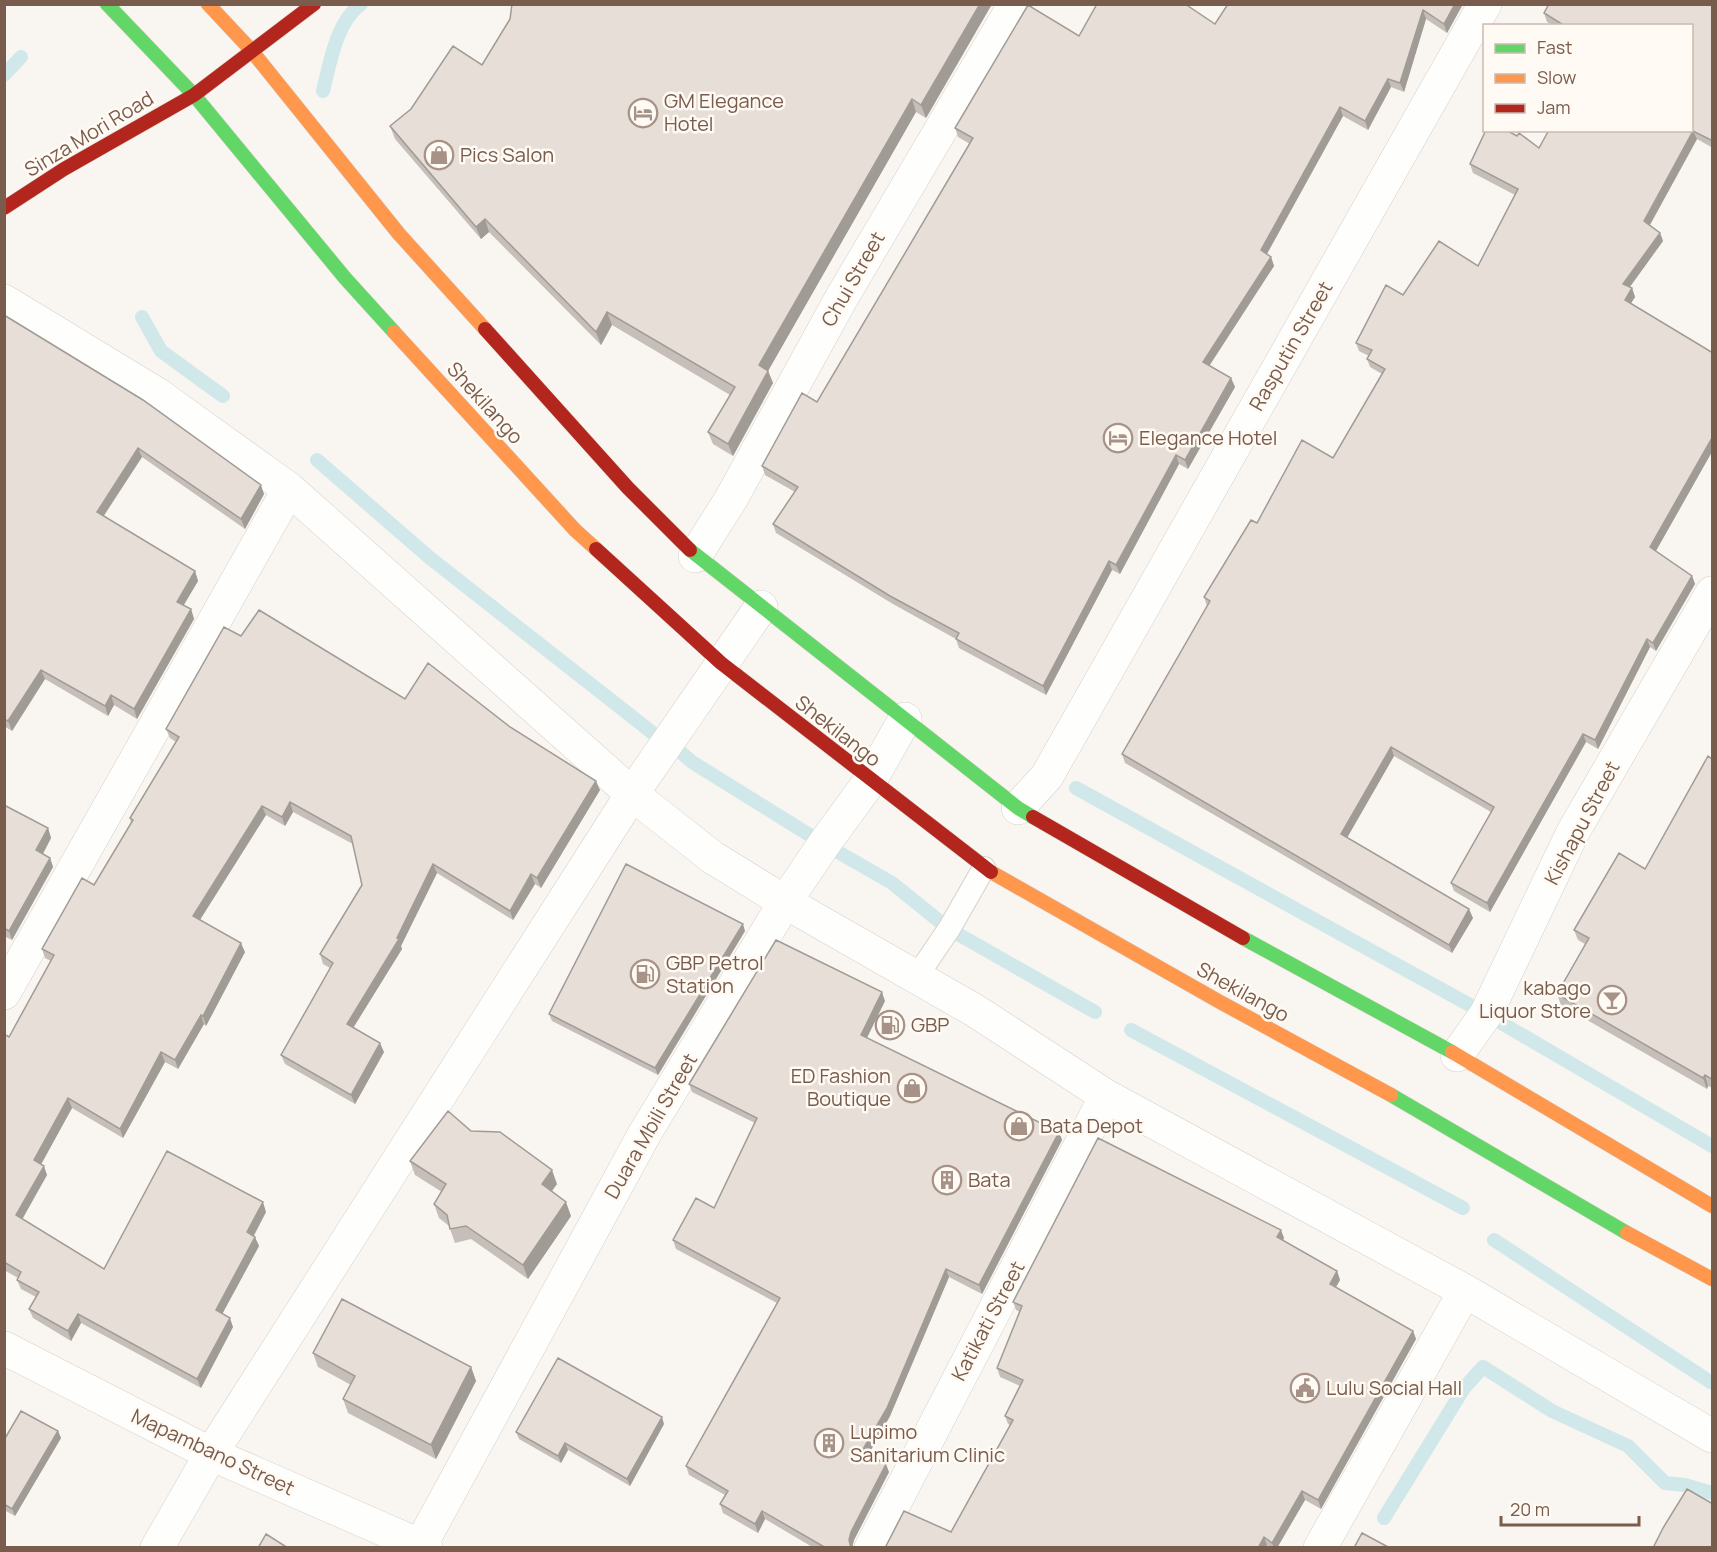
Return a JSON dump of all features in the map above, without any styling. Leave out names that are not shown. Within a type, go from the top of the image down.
[{"type":"main road","name":"Shekilango","points":[[107,4],[194,95],[345,278],[575,531],[721,663],[984,868],[1220,1002],[1426,1114],[1606,1221],[1713,1279]]},
{"type":"main road","points":[[208,4],[251,50],[399,234],[628,488],[695,556],[1018,808],[1252,944],[1457,1055],[1713,1206]]},
{"type":"main road","name":"Sinza Mori Road","points":[[4,208],[64,169],[194,95],[314,4]]},
{"type":"street","name":"Chui Street","points":[[695,556],[731,499],[842,297],[1015,4]]},
{"type":"street","name":"Rasputin Street","points":[[1018,808],[1047,776],[1485,4]]},
{"type":"street","points":[[4,301],[157,394],[289,489],[632,794],[712,856],[785,902],[974,1010],[1106,1095],[1465,1291],[1713,1436]]},
{"type":"street","points":[[4,993],[289,489]]},
{"type":"street","name":"Kishapu Street","points":[[1457,1055],[1486,1014],[1573,832],[1713,593]]},
{"type":"street","points":[[157,1548],[211,1454],[632,794],[761,607]]},
{"type":"street","name":"Duara Mbili Street","points":[[422,1547],[645,1133],[785,902],[870,781],[905,718]]},
{"type":"street","name":"Katikati Street","points":[[871,1548],[1106,1095]]},
{"type":"street","points":[[1320,1548],[1465,1291]]},
{"type":"street","name":"Mapambano Street","points":[[4,1348],[211,1454],[422,1547]]},
{"type":"lane","points":[[917,976],[949,929],[984,868]]},
{"type":"building","points":[[512,4],[980,4],[921,105],[912,99],[759,365],[768,371],[728,444],[708,432],[735,387],[607,312],[596,332],[485,219],[476,227],[390,126],[411,109],[453,46],[482,65],[510,19]]},
{"type":"building","points":[[1097,4],[1185,4],[1215,24],[1228,4],[1455,4],[1444,24],[1423,10],[1400,83],[1388,79],[1365,121],[1340,107],[1261,250],[1271,257],[1203,362],[1231,378],[1185,460],[1176,455],[1116,565],[1109,561],[1043,686],[956,639],[959,633],[890,596],[773,524],[798,487],[762,466],[802,393],[817,402],[973,138],[955,128],[1028,5],[1079,36]]},
{"type":"building","points":[[1549,4],[1713,4],[1713,141],[1693,131],[1693,24],[1562,24],[1544,13]]},
{"type":"building","points":[[1485,132],[1510,132],[1517,136],[1519,133],[1539,148],[1548,132],[1692,132],[1644,221],[1660,233],[1623,284],[1632,288],[1625,300],[1713,353],[1713,436],[1650,547],[1692,576],[1653,643],[1647,639],[1595,740],[1583,734],[1487,903],[1451,883],[1494,807],[1391,747],[1341,834],[1469,909],[1449,945],[1122,754],[1210,601],[1204,597],[1251,520],[1257,523],[1302,440],[1333,458],[1385,369],[1367,359],[1372,350],[1356,343],[1386,285],[1403,295],[1439,241],[1478,266],[1518,189],[1470,164]]},
{"type":"building","points":[[4,315],[143,400],[261,485],[241,519],[138,448],[97,512],[195,571],[177,602],[191,609],[134,709],[111,695],[105,706],[41,670],[8,721],[4,719]]},
{"type":"building","points":[[259,610],[405,699],[428,663],[510,727],[596,781],[537,878],[531,874],[510,911],[433,864],[397,938],[399,939],[347,1024],[380,1043],[351,1095],[281,1055],[333,963],[320,954],[362,885],[351,836],[290,802],[282,817],[262,806],[193,916],[241,943],[203,1016],[201,1015],[175,1060],[161,1052],[120,1129],[68,1098],[34,1160],[44,1166],[16,1215],[104,1269],[167,1151],[263,1202],[247,1232],[255,1237],[216,1310],[230,1318],[197,1379],[78,1314],[68,1331],[29,1309],[39,1292],[17,1280],[21,1272],[4,1262],[4,1034],[9,1037],[54,955],[42,949],[82,878],[94,885],[133,820],[130,818],[179,737],[166,729],[224,627],[241,636]]},
{"type":"building","points":[[1708,756],[1713,758],[1713,1080],[1705,1075],[1703,1078],[1557,994],[1589,938],[1574,930],[1619,853],[1645,869]]},
{"type":"building","points":[[4,805],[48,828],[36,850],[50,858],[9,931],[4,928]]},
{"type":"building","name":"GBP Petrol Station","points":[[626,864],[743,924],[655,1068],[549,1014]]},
{"type":"building","points":[[776,940],[882,992],[861,1035],[1059,1132],[979,1285],[946,1269],[887,1408],[862,1451],[886,1464],[851,1532],[849,1540],[851,1548],[826,1548],[762,1511],[755,1524],[720,1504],[728,1491],[686,1466],[780,1298],[673,1240],[696,1198],[714,1208],[757,1118],[689,1084]]},
{"type":"building","points":[[448,1111],[471,1131],[500,1132],[552,1170],[542,1184],[566,1202],[523,1265],[466,1226],[450,1229],[447,1215],[434,1204],[446,1184],[410,1161]]},
{"type":"building","points":[[1098,1138],[1281,1230],[1277,1237],[1337,1271],[1330,1284],[1413,1331],[1318,1500],[1302,1491],[1272,1543],[1264,1537],[1258,1548],[885,1548],[904,1511],[951,1532],[1013,1420],[1005,1416],[1023,1380],[997,1368],[1022,1306],[1013,1302]]},
{"type":"building","points":[[342,1299],[471,1367],[431,1445],[343,1399],[355,1376],[313,1353]]},
{"type":"building","points":[[558,1358],[662,1417],[627,1479],[565,1443],[558,1456],[516,1432]]},
{"type":"building","points":[[21,1411],[58,1431],[12,1509],[4,1504],[4,1440]]},
{"type":"building","points":[[1687,1489],[1713,1504],[1713,1548],[1653,1548],[1663,1528]]},
{"type":"building","points":[[1362,1533],[1390,1548],[1354,1548]]},
{"type":"building","points":[[266,1534],[288,1548],[258,1548]]},
{"type":"waterway","points":[[323,91],[340,32],[352,12],[361,4]]},
{"type":"waterway","points":[[4,75],[21,57]]},
{"type":"waterway","points":[[142,317],[161,351],[223,396]]},
{"type":"waterway","points":[[317,460],[430,558],[654,734]]},
{"type":"waterway","points":[[677,749],[692,762],[824,844],[892,883],[949,929],[1095,1012]]},
{"type":"waterway","points":[[1076,788],[1486,1014],[1712,1146]]},
{"type":"waterway","points":[[1131,1030],[1463,1208]]},
{"type":"waterway","points":[[1494,1240],[1712,1383]]},
{"type":"waterway","points":[[1384,1518],[1464,1388],[1483,1367],[1552,1411],[1628,1446],[1665,1483],[1685,1485],[1712,1493]]},
{"type":"traffic: fast","points":[[107,4],[194,95],[345,278],[394,332]]},
{"type":"traffic: fast","points":[[690,550],[1018,808],[1033,817]]},
{"type":"traffic: fast","points":[[1243,938],[1452,1052]]},
{"type":"traffic: fast","points":[[1391,1095],[1627,1233]]},
{"type":"traffic: slow","points":[[208,4],[251,50],[399,234],[485,329]]},
{"type":"traffic: slow","points":[[394,332],[575,530],[596,549]]},
{"type":"traffic: slow","points":[[991,872],[1220,1002],[1391,1095]]},
{"type":"traffic: slow","points":[[1452,1052],[1712,1206]]},
{"type":"traffic: slow","points":[[1627,1233],[1712,1279]]},
{"type":"traffic: jam","points":[[4,208],[64,169],[194,95],[314,4]]},
{"type":"traffic: jam","points":[[485,329],[628,488],[690,550]]},
{"type":"traffic: jam","points":[[596,549],[721,663],[991,872]]},
{"type":"traffic: jam","points":[[1033,817],[1243,938]]},
{"type":"place","name":"GM Elegance Hotel","points":[[643,113]]},
{"type":"place","name":"Pics Salon","points":[[439,155]]},
{"type":"place","name":"Elegance Hotel","points":[[1118,438]]},
{"type":"place","name":"GBP Petrol Station","points":[[645,974]]},
{"type":"place","name":"kabago Liquor Store","points":[[1612,1000]]},
{"type":"place","name":"GBP","points":[[890,1025]]},
{"type":"place","name":"ED Fashion Boutique","points":[[912,1088]]},
{"type":"place","name":"Bata Depot","points":[[1019,1126]]},
{"type":"place","name":"Bata","points":[[947,1180]]},
{"type":"place","name":"Lulu Social Hall","points":[[1305,1388]]},
{"type":"place","name":"Lupimo Sanitarium Clinic","points":[[829,1443]]}]
